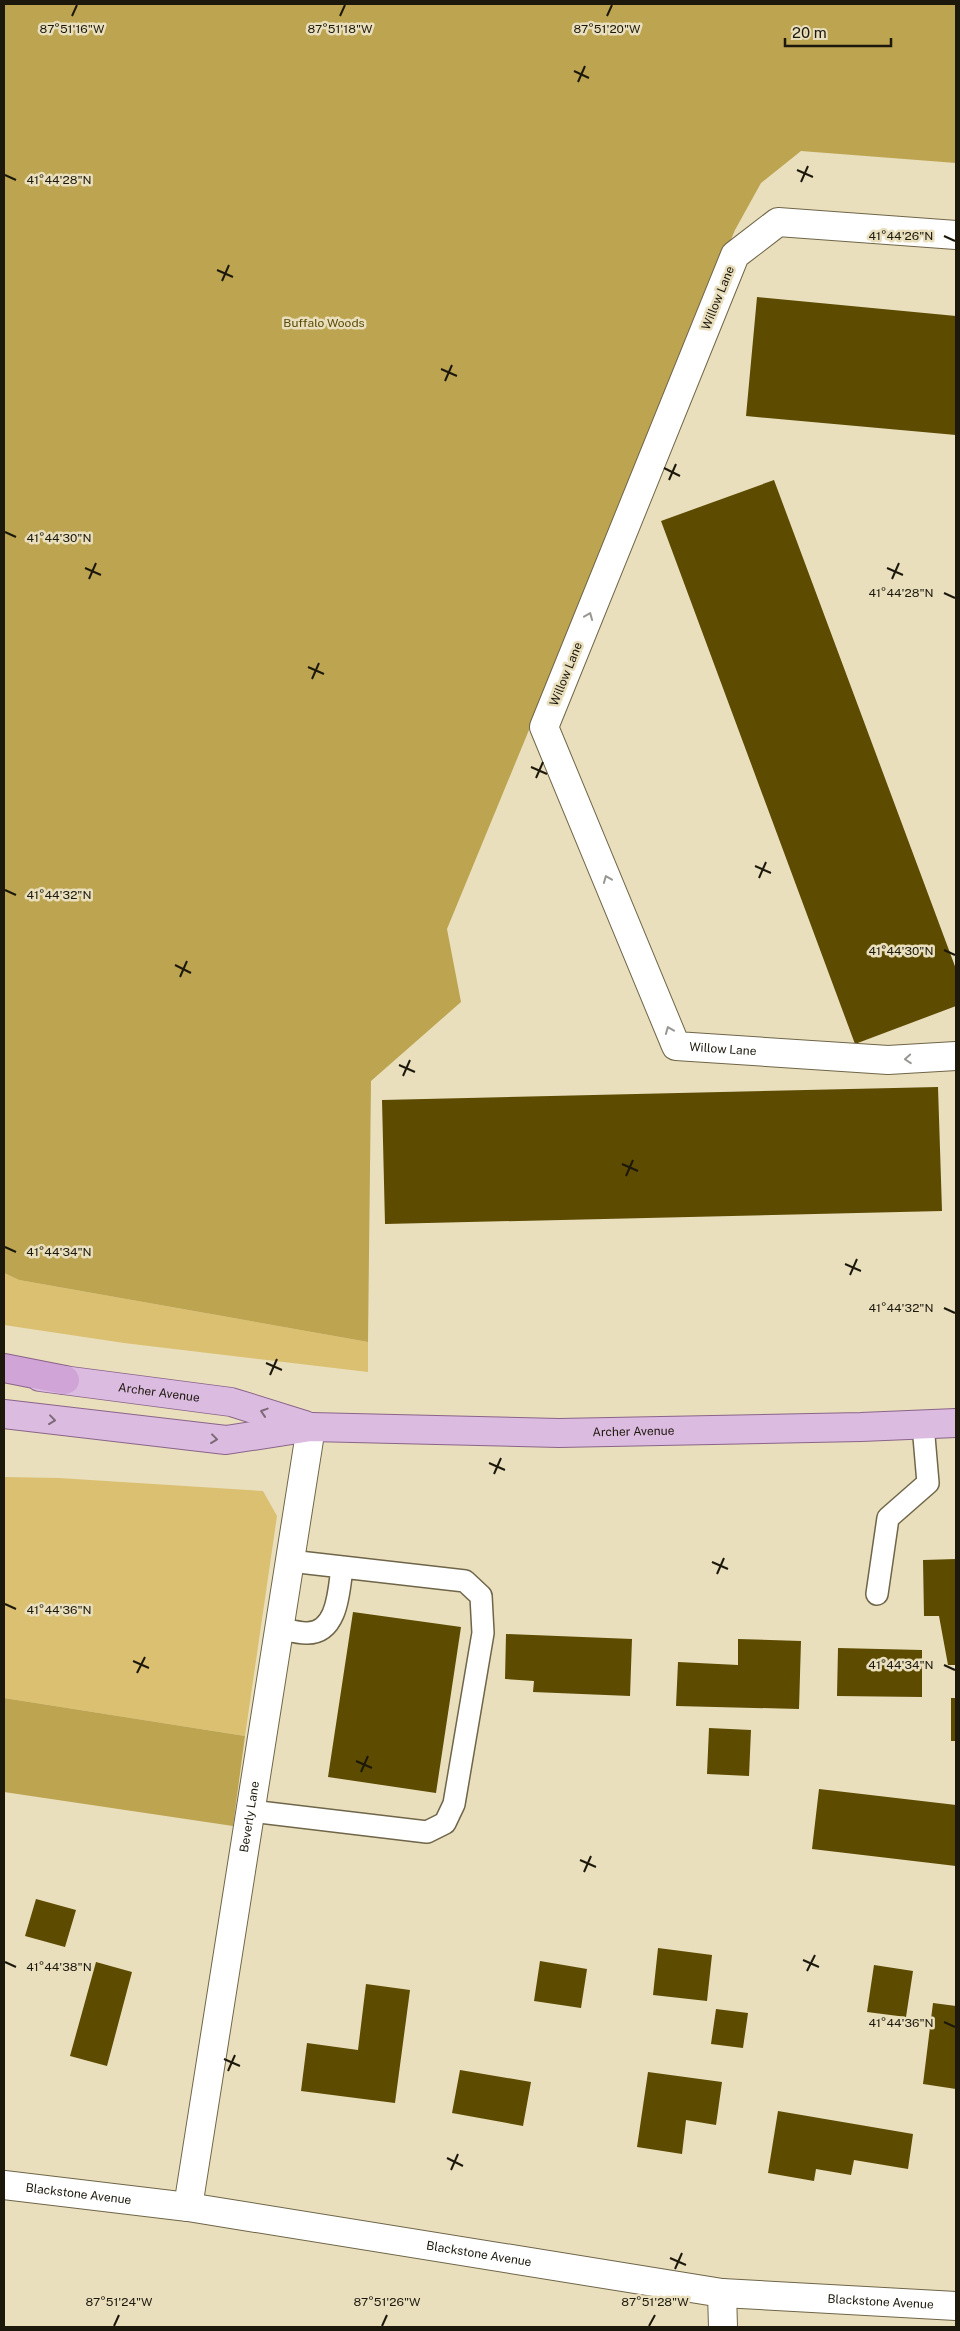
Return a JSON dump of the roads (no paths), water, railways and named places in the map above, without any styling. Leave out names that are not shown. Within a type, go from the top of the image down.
[{"type":"highway","points":[[4,1369],[65,1380]]},
{"type":"main road","name":"Archer Avenue","points":[[65,1380],[231,1402],[311,1427]]},
{"type":"main road","name":"Archer Avenue","points":[[4,1414],[226,1440],[311,1427],[559,1433],[924,1425],[956,1422]]},
{"type":"street","name":"Willow Lane","points":[[956,235],[778,222],[735,255],[544,727],[676,1046],[888,1060],[956,1056]]},
{"type":"street","name":"Beverly Lane","points":[[188,2207],[311,1427]]},
{"type":"street","name":"Blackstone Avenue","points":[[4,2185],[188,2207],[722,2293],[956,2306]]},
{"type":"street","points":[[722,2293],[723,2327]]},
{"type":"lane","points":[[877,1594],[888,1518],[928,1483],[924,1425]]},
{"type":"lane","points":[[251,1811],[427,1832],[445,1823],[454,1804],[483,1633],[482,1596],[465,1581],[290,1561]]},
{"type":"lane","points":[[279,1628],[307,1633],[317,1632],[328,1625],[337,1602],[342,1567]]},
{"type":"park label","name":"Buffalo Woods","points":[[324,323]]}]
